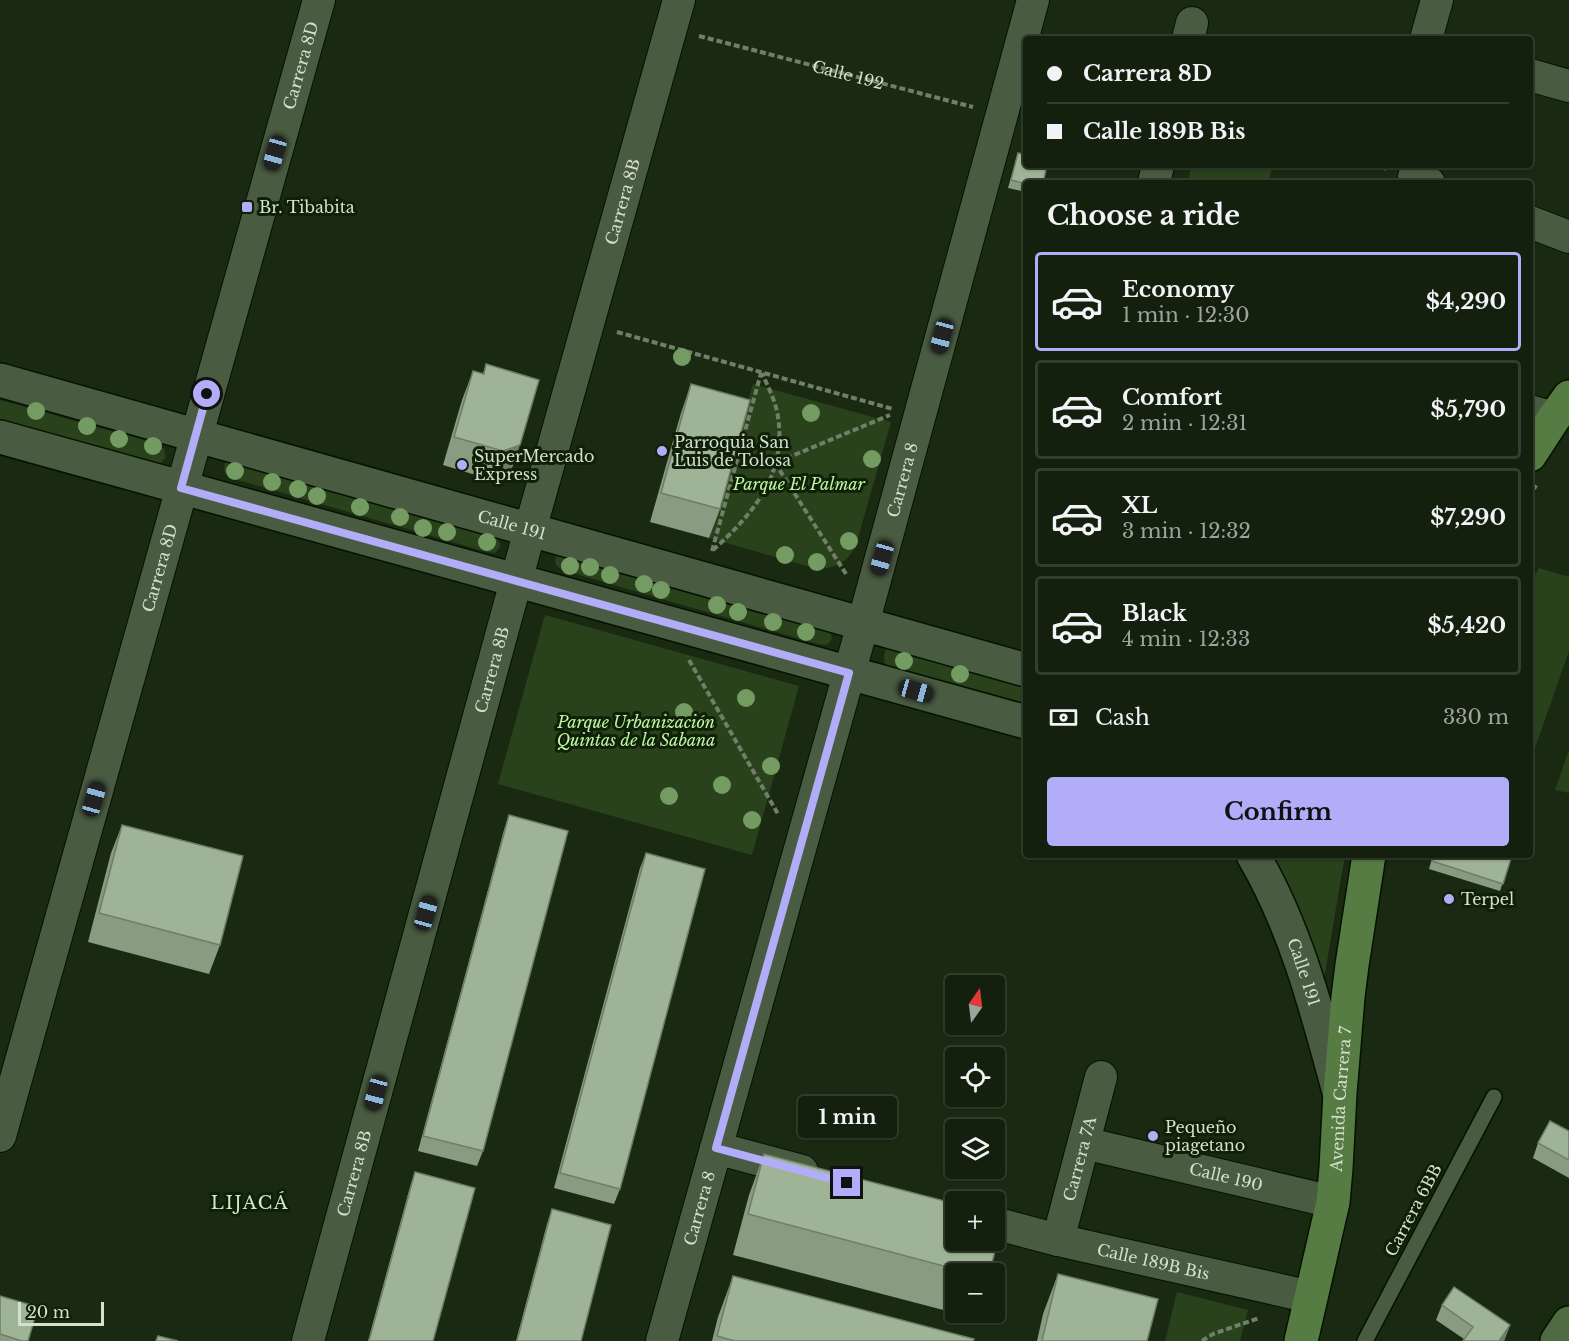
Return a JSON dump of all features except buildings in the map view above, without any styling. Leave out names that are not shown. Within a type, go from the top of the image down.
[{"type":"main road","points":[[1533,448],[1551,409]]},
{"type":"main road","name":"Avenida Carrera 7","points":[[1301,1341],[1333,1202],[1352,964],[1369,858]]},
{"type":"main road","points":[[1557,1341],[1569,1323]]},
{"type":"street","name":"Carrera 8D","points":[[0,1136],[319,0]]},
{"type":"street","name":"Carrera 8","points":[[1028,36],[1034,0]]},
{"type":"street","points":[[1426,36],[1437,0]]},
{"type":"street","name":"Carrera 8B","points":[[308,1341],[530,530],[675,14]]},
{"type":"street","name":"Carrera 8","points":[[662,1341],[863,624],[1015,118],[1023,68]]},
{"type":"street","points":[[1533,76],[1569,86]]},
{"type":"street","points":[[1533,223],[1569,237]]},
{"type":"street","name":"Calle 191","points":[[0,380],[1023,669]]},
{"type":"street","points":[[0,437],[1023,721]]},
{"type":"street","name":"Calle 191","points":[[1255,858],[1266,876],[1281,910],[1312,996],[1340,1093]]},
{"type":"street","name":"Carrera 7A","points":[[1058,1240],[1101,1077]]},
{"type":"street","name":"Calle 190","points":[[1084,1143],[1333,1202]]},
{"type":"street","points":[[716,1148],[830,1179]]},
{"type":"street","name":"Calle 189B Bis","points":[[1005,1226],[1311,1297]]},
{"type":"lane","name":"Carrera 6BB","points":[[1365,1341],[1494,1097]]},
{"type":"path","name":"Calle 192","points":[[675,14],[1015,118]]},
{"type":"path","points":[[612,331],[899,411],[776,463]]},
{"type":"path","points":[[761,373],[772,395],[778,417],[779,441],[776,463],[766,490],[751,512],[733,533],[712,551],[761,373]]},
{"type":"path","points":[[776,463],[847,575]]},
{"type":"path","points":[[687,656],[780,817]]},
{"type":"path","points":[[1202,1341],[1237,1324],[1261,1317]]},
{"type":"green space","points":[[1191,168],[1272,168],[1269,180],[1188,180]]},
{"type":"green space","name":"Parque El Palmar","points":[[753,384],[891,422],[856,545],[849,556],[836,566],[817,569],[709,538]]},
{"type":"green space","points":[[0,400],[158,444],[164,449],[166,457],[161,463],[153,462],[0,419]]},
{"type":"green space","points":[[231,460],[496,537],[500,547],[495,553],[487,552],[231,478],[225,474],[224,468],[225,463]]},
{"type":"green space","points":[[559,553],[830,631],[832,639],[827,645],[818,644],[562,570],[556,565],[555,559]]},
{"type":"green space","points":[[1539,568],[1569,577],[1569,651],[1533,753],[1533,578]]},
{"type":"green space","name":"Parque Urbanización Quintas de la Sabana","points":[[545,615],[799,686],[752,855],[498,784]]},
{"type":"green space","points":[[888,647],[1023,681],[1023,704],[890,667],[886,665],[885,652]]},
{"type":"green space","points":[[1569,750],[1569,793],[1555,790]]},
{"type":"green space","points":[[1268,858],[1344,858],[1323,985]]},
{"type":"green space","points":[[1177,1292],[1248,1310],[1240,1341],[1165,1341]]},
{"type":"place","name":"Br. Tibabita","points":[[247,207]]},
{"type":"place","name":"Parroquia San Luis de Tolosa","points":[[662,451]]},
{"type":"place","name":"SuperMercado Express","points":[[462,465]]},
{"type":"place","name":"Terpel","points":[[1449,899]]},
{"type":"place","name":"Pequeño piagetano","points":[[1153,1136]]},
{"type":"district","name":"LIJACÁ","points":[[250,1203]]},
{"type":"route","points":[[207,394],[181,488],[849,673],[716,1148],[847,1183]]}]
